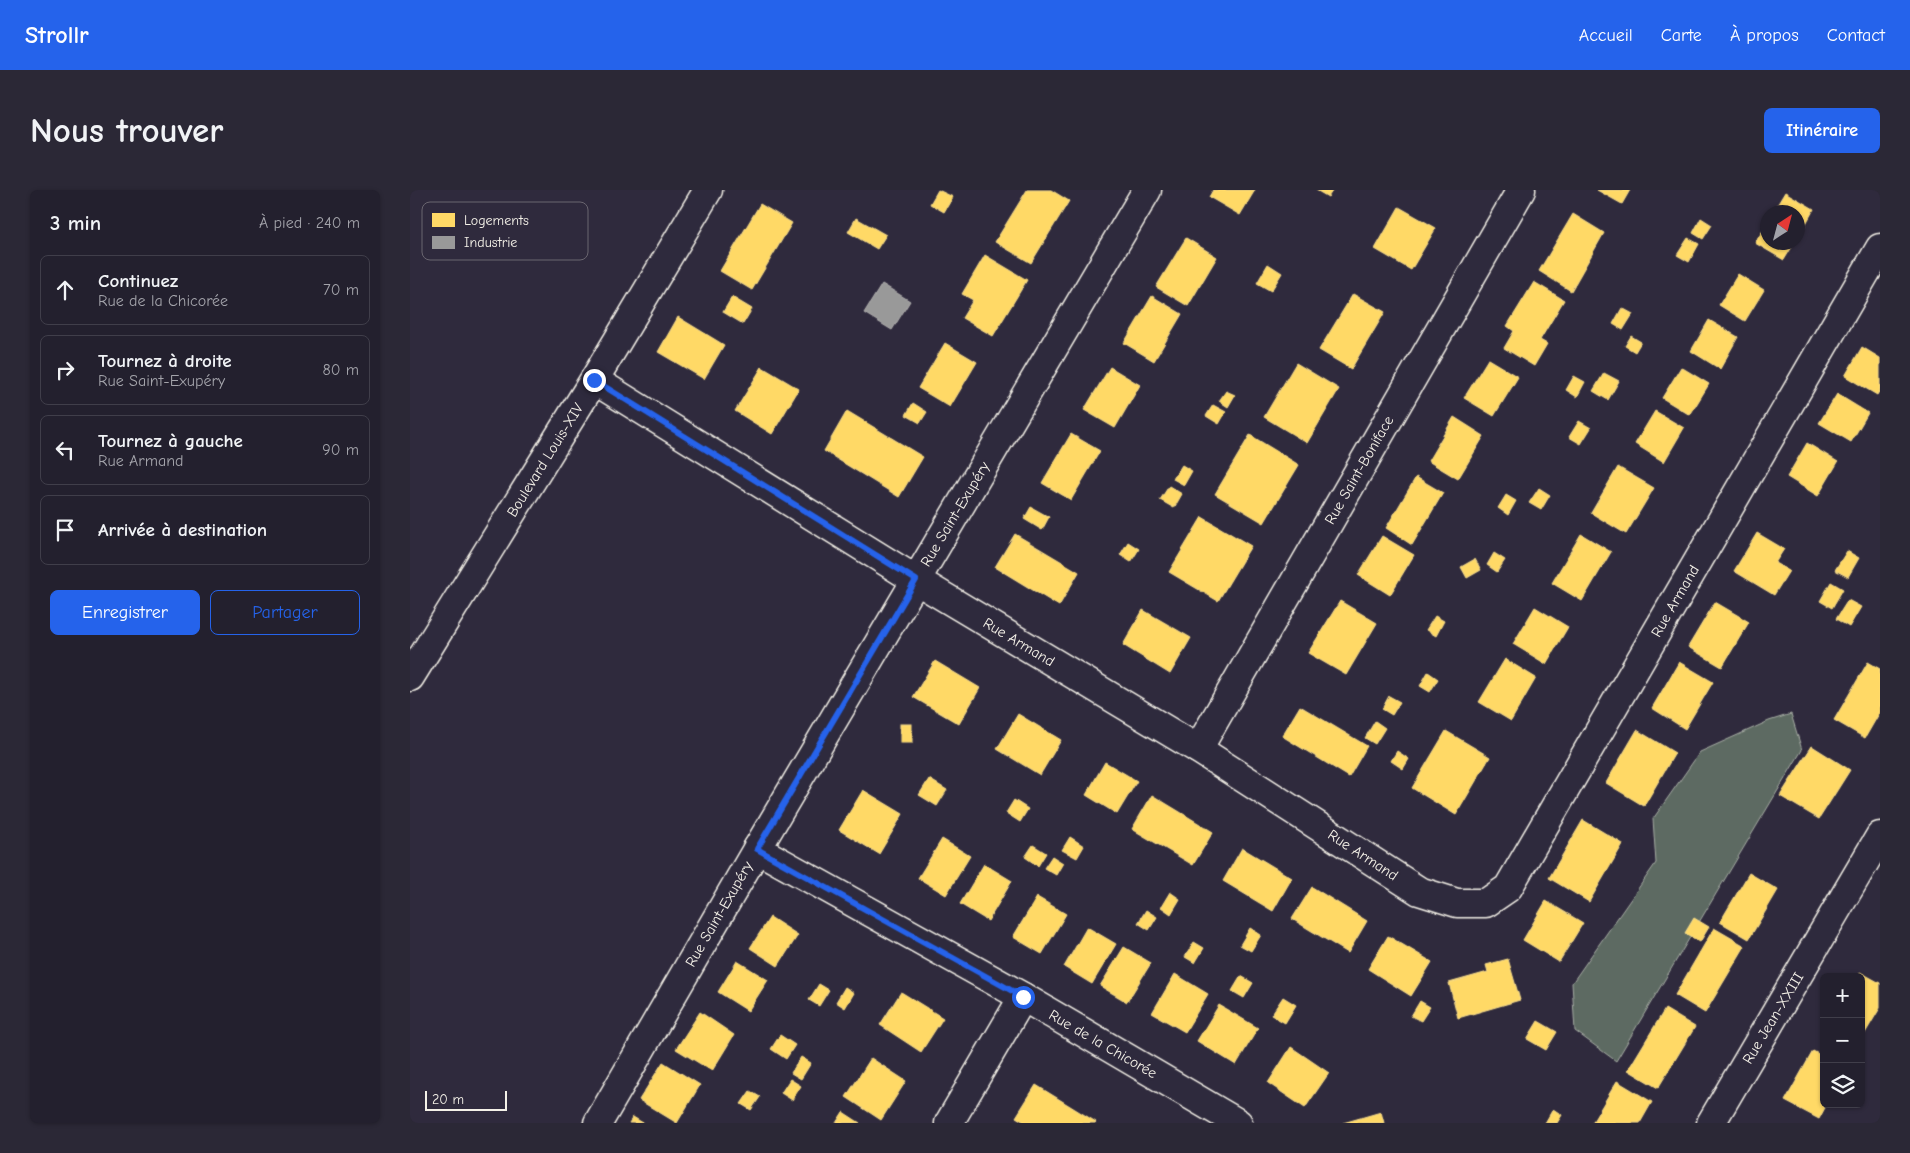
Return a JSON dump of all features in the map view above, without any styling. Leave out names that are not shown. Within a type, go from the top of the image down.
[{"type":"street","name":"Boulevard Louis-XIV","points":[[410,677],[594,380],[708,190]]},
{"type":"street","name":"Rue Saint-Exupéry","points":[[598,1123],[757,849],[1147,190]]},
{"type":"street","name":"Rue Saint-Boniface","points":[[1198,749],[1521,190]]},
{"type":"street","name":"Rue Armand","points":[[594,380],[916,580],[1198,749],[1419,891],[1457,904],[1486,903],[1508,888],[1880,248]]},
{"type":"street","name":"Rue Jean-XXIII","points":[[1711,1123],[1880,836]]},
{"type":"street","name":"Rue de la Chicorée","points":[[757,849],[1023,997],[1238,1123]]},
{"type":"street","points":[[949,1123],[1023,997]]},
{"type":"shaded area","points":[[1791,714],[1802,750],[1616,1061],[1575,1031],[1572,983],[1656,863],[1653,819],[1700,752],[1769,721]]},
{"type":"building: Logements","points":[[938,190],[953,197],[944,212],[930,204]]},
{"type":"building: Logements","points":[[1027,190],[1051,190],[1069,201],[1031,263],[995,242]]},
{"type":"building: Logements","points":[[1213,190],[1255,190],[1240,215],[1209,197]]},
{"type":"building: Logements","points":[[1316,190],[1333,190],[1328,197]]},
{"type":"building: Logements","points":[[1597,190],[1630,190],[1622,204]]},
{"type":"building: Logements","points":[[1785,192],[1814,209],[1805,225],[1805,205],[1777,205]]},
{"type":"building: Logements","points":[[760,204],[792,223],[752,290],[720,271]]},
{"type":"building: Logements","points":[[1399,207],[1436,228],[1411,270],[1375,249]]},
{"type":"building: Logements","points":[[1573,214],[1604,233],[1571,291],[1539,271]]},
{"type":"building: Logements","points":[[856,218],[886,235],[877,249],[848,232]]},
{"type":"building: Logements","points":[[1701,218],[1712,225],[1703,239],[1693,233]]},
{"type":"building: Logements","points":[[1760,235],[1760,246],[1755,243]]},
{"type":"building: Logements","points":[[1186,238],[1217,257],[1188,306],[1156,287]]},
{"type":"building: Logements","points":[[1688,238],[1699,244],[1689,262],[1677,255]]},
{"type":"building: Logements","points":[[1767,250],[1790,250],[1784,260]]},
{"type":"building: Logements","points":[[985,255],[1027,280],[993,336],[962,318],[973,300],[962,294]]},
{"type":"building: Logements","points":[[1268,264],[1282,273],[1271,291],[1257,283]]},
{"type":"building: Logements","points":[[1738,274],[1764,290],[1745,321],[1719,305]]},
{"type":"building: Logements","points":[[1534,282],[1564,300],[1540,340],[1547,344],[1534,366],[1504,348],[1514,331],[1507,326]]},
{"type":"building: Logements","points":[[1353,294],[1385,312],[1351,369],[1319,350]]},
{"type":"building: Logements","points":[[1152,296],[1182,314],[1154,361],[1124,343]]},
{"type":"building: Logements","points":[[732,297],[752,309],[743,324],[723,312]]},
{"type":"building: Logements","points":[[1622,308],[1633,314],[1623,330],[1613,324]]},
{"type":"building: Logements","points":[[678,317],[724,345],[704,379],[658,352]]},
{"type":"building: Logements","points":[[1709,320],[1738,337],[1720,369],[1691,351]]},
{"type":"building: Logements","points":[[1631,336],[1641,342],[1635,352],[1625,346]]},
{"type":"building: Logements","points":[[945,343],[977,362],[950,407],[918,388]]},
{"type":"building: Logements","points":[[1862,347],[1880,358],[1880,390],[1877,395],[1845,376]]},
{"type":"building: Logements","points":[[1488,359],[1518,377],[1494,416],[1464,398]]},
{"type":"building: Logements","points":[[1296,363],[1339,389],[1307,443],[1264,417]]},
{"type":"building: Logements","points":[[762,367],[799,389],[772,434],[735,411]]},
{"type":"building: Logements","points":[[1110,367],[1140,385],[1115,428],[1084,410]]},
{"type":"building: Logements","points":[[1681,367],[1709,384],[1690,415],[1662,398]]},
{"type":"building: Logements","points":[[1604,373],[1619,381],[1608,400],[1593,391]]},
{"type":"building: Logements","points":[[1574,376],[1585,382],[1577,397],[1566,390]]},
{"type":"building: Logements","points":[[1226,391],[1235,395],[1228,407],[1219,401]]},
{"type":"building: Logements","points":[[1837,394],[1868,413],[1851,442],[1819,423]]},
{"type":"building: Logements","points":[[913,403],[927,412],[920,423],[906,415]]},
{"type":"building: Logements","points":[[1213,405],[1226,412],[1219,424],[1206,416]]},
{"type":"building: Logements","points":[[847,411],[923,457],[899,497],[824,451]]},
{"type":"building: Logements","points":[[1655,411],[1684,428],[1664,462],[1635,444]]},
{"type":"building: Logements","points":[[1454,417],[1484,436],[1458,479],[1428,461]]},
{"type":"building: Logements","points":[[1579,421],[1591,428],[1581,444],[1569,437]]},
{"type":"building: Logements","points":[[1071,434],[1100,451],[1071,500],[1042,483]]},
{"type":"building: Logements","points":[[1250,435],[1299,465],[1264,523],[1215,494]]},
{"type":"building: Logements","points":[[1807,443],[1838,462],[1818,496],[1787,477]]},
{"type":"building: Logements","points":[[1182,465],[1192,471],[1184,485],[1173,479]]},
{"type":"building: Logements","points":[[1618,467],[1654,488],[1626,534],[1591,513]]},
{"type":"building: Logements","points":[[1416,477],[1443,493],[1412,545],[1386,528]]},
{"type":"building: Logements","points":[[1169,486],[1182,494],[1174,508],[1160,500]]},
{"type":"building: Logements","points":[[1539,488],[1550,495],[1541,510],[1529,503]]},
{"type":"building: Logements","points":[[1506,495],[1516,501],[1508,515],[1498,508]]},
{"type":"building: Logements","points":[[1031,507],[1049,517],[1042,530],[1024,519]]},
{"type":"building: Logements","points":[[1202,517],[1251,546],[1218,601],[1169,572]]},
{"type":"building: Logements","points":[[1757,533],[1784,549],[1775,563],[1789,571],[1774,595],[1734,571]]},
{"type":"building: Logements","points":[[1015,534],[1079,572],[1059,606],[995,567]]},
{"type":"building: Logements","points":[[1581,534],[1611,552],[1582,601],[1552,583]]},
{"type":"building: Logements","points":[[1382,536],[1414,555],[1390,595],[1358,575]]},
{"type":"building: Logements","points":[[1128,542],[1139,549],[1131,562],[1120,555]]},
{"type":"building: Logements","points":[[1847,551],[1859,558],[1848,577],[1835,570]]},
{"type":"building: Logements","points":[[1494,553],[1505,560],[1497,572],[1487,565]]},
{"type":"building: Logements","points":[[1475,559],[1481,570],[1467,578],[1461,567]]},
{"type":"building: Logements","points":[[1831,582],[1843,589],[1832,608],[1820,601]]},
{"type":"building: Logements","points":[[1848,600],[1861,607],[1849,627],[1836,619]]},
{"type":"building: Logements","points":[[1340,601],[1377,623],[1346,675],[1308,653]]},
{"type":"building: Logements","points":[[1715,602],[1749,622],[1722,667],[1688,647]]},
{"type":"building: Logements","points":[[1535,607],[1568,627],[1546,664],[1513,644]]},
{"type":"building: Logements","points":[[1143,610],[1191,638],[1170,674],[1123,645]]},
{"type":"building: Logements","points":[[1435,616],[1444,621],[1436,636],[1426,630]]},
{"type":"building: Logements","points":[[1505,659],[1536,678],[1511,721],[1479,702]]},
{"type":"building: Logements","points":[[935,661],[980,688],[959,724],[913,697]]},
{"type":"building: Logements","points":[[1679,662],[1713,682],[1685,729],[1652,708]]},
{"type":"building: Logements","points":[[1868,662],[1880,669],[1880,712],[1865,738],[1834,720]]},
{"type":"building: Logements","points":[[1428,672],[1438,679],[1430,692],[1420,686]]},
{"type":"building: Logements","points":[[1389,696],[1400,702],[1392,715],[1382,709]]},
{"type":"building: Logements","points":[[1300,706],[1367,746],[1349,777],[1282,736]]},
{"type":"building: Logements","points":[[1018,714],[1061,740],[1040,775],[997,749]]},
{"type":"building: Logements","points":[[1375,721],[1385,728],[1375,744],[1365,738]]},
{"type":"building: Logements","points":[[900,724],[912,724],[912,743],[900,743]]},
{"type":"building: Logements","points":[[1637,730],[1675,753],[1644,806],[1606,783]]},
{"type":"building: Logements","points":[[1446,731],[1490,757],[1456,815],[1412,788]]},
{"type":"building: Logements","points":[[1812,746],[1850,770],[1819,819],[1780,796]]},
{"type":"building: Logements","points":[[1397,751],[1409,759],[1403,769],[1391,761]]},
{"type":"building: Logements","points":[[1105,762],[1137,781],[1117,814],[1086,795]]},
{"type":"building: Logements","points":[[929,779],[947,790],[937,806],[919,795]]},
{"type":"building: Logements","points":[[863,790],[903,814],[879,854],[839,830]]},
{"type":"building: Logements","points":[[1152,795],[1213,832],[1193,865],[1132,829]]},
{"type":"building: Logements","points":[[1014,800],[1028,809],[1020,822],[1006,813]]},
{"type":"building: Logements","points":[[1583,820],[1623,844],[1589,902],[1549,878]]},
{"type":"building: Logements","points":[[1070,837],[1084,846],[1077,858],[1062,850]]},
{"type":"building: Logements","points":[[942,839],[970,856],[946,895],[918,878]]},
{"type":"building: Logements","points":[[1033,845],[1046,853],[1038,866],[1025,857]]},
{"type":"building: Logements","points":[[1242,848],[1292,878],[1273,911],[1223,881]]},
{"type":"building: Logements","points":[[1052,856],[1063,863],[1056,875],[1044,868]]},
{"type":"building: Logements","points":[[984,864],[1012,881],[988,921],[960,904]]},
{"type":"building: Logements","points":[[1749,873],[1778,890],[1749,939],[1720,922]]},
{"type":"building: Logements","points":[[1312,887],[1367,921],[1348,953],[1292,919]]},
{"type":"building: Logements","points":[[1170,892],[1180,899],[1171,914],[1161,907]]},
{"type":"building: Logements","points":[[1037,897],[1066,914],[1042,954],[1013,937]]},
{"type":"building: Logements","points":[[1546,901],[1583,923],[1559,962],[1523,940]]},
{"type":"building: Logements","points":[[1146,910],[1157,917],[1149,930],[1138,923]]},
{"type":"building: Logements","points":[[770,917],[798,935],[778,966],[750,948]]},
{"type":"building: Logements","points":[[1694,918],[1709,927],[1700,942],[1685,933]]},
{"type":"building: Logements","points":[[1087,927],[1116,944],[1092,984],[1064,967]]},
{"type":"building: Logements","points":[[1250,928],[1261,935],[1251,951],[1240,945]]},
{"type":"building: Logements","points":[[1714,928],[1745,946],[1705,1013],[1675,995]]},
{"type":"building: Logements","points":[[1388,936],[1432,962],[1411,996],[1368,969]]},
{"type":"building: Logements","points":[[1194,942],[1204,948],[1195,963],[1185,957]]},
{"type":"building: Logements","points":[[1124,947],[1151,963],[1127,1002],[1100,986]]},
{"type":"building: Logements","points":[[1508,959],[1520,1000],[1458,1018],[1449,983],[1488,972],[1486,965]]},
{"type":"building: Logements","points":[[737,961],[768,980],[748,1011],[718,992]]},
{"type":"building: Logements","points":[[1175,974],[1208,994],[1185,1032],[1152,1013]]},
{"type":"building: Logements","points":[[1865,975],[1880,983],[1880,1008],[1865,1033]]},
{"type":"building: Logements","points":[[1241,976],[1253,983],[1244,998],[1232,991]]},
{"type":"building: Logements","points":[[819,984],[829,990],[819,1006],[809,1000]]},
{"type":"building: Logements","points":[[845,987],[854,993],[845,1008],[836,1002]]},
{"type":"building: Logements","points":[[901,992],[943,1018],[921,1052],[880,1025]]},
{"type":"building: Logements","points":[[1283,997],[1296,1005],[1285,1023],[1271,1015]]},
{"type":"building: Logements","points":[[1420,1001],[1430,1007],[1421,1021],[1411,1016]]},
{"type":"building: Logements","points":[[1219,1005],[1258,1028],[1236,1065],[1197,1041]]},
{"type":"building: Logements","points":[[1665,1009],[1695,1027],[1658,1088],[1628,1070]]},
{"type":"building: Logements","points":[[700,1012],[734,1035],[712,1071],[676,1049]]},
{"type":"building: Logements","points":[[1538,1021],[1557,1032],[1546,1050],[1527,1039]]},
{"type":"building: Logements","points":[[780,1035],[795,1045],[786,1059],[771,1049]]},
{"type":"building: Logements","points":[[1291,1047],[1329,1073],[1305,1108],[1268,1083]]},
{"type":"building: Logements","points":[[1813,1051],[1820,1055],[1820,1108],[1825,1108],[1819,1119],[1785,1101]]},
{"type":"building: Logements","points":[[801,1057],[811,1063],[801,1079],[791,1073]]},
{"type":"building: Logements","points":[[871,1058],[906,1081],[881,1120],[846,1097]]},
{"type":"building: Logements","points":[[663,1062],[700,1085],[677,1123],[639,1100]]},
{"type":"building: Logements","points":[[790,1079],[801,1086],[792,1100],[781,1093]]},
{"type":"building: Logements","points":[[1617,1081],[1652,1102],[1640,1123],[1592,1123]]},
{"type":"building: Logements","points":[[1036,1085],[1096,1122],[1026,1123],[1016,1117]]},
{"type":"building: Logements","points":[[750,1091],[760,1097],[751,1110],[741,1104]]},
{"type":"building: Logements","points":[[1553,1109],[1562,1115],[1557,1123],[1545,1123]]},
{"type":"building: Logements","points":[[843,1112],[860,1123],[836,1123]]},
{"type":"building: Logements","points":[[1381,1112],[1384,1123],[1343,1123]]},
{"type":"building: Logements","points":[[633,1117],[643,1123],[629,1123]]},
{"type":"building: Industrie","points":[[882,284],[910,301],[892,330],[864,313]]},
{"type":"route","points":[[594,380],[916,580],[757,849],[1023,997]]}]
